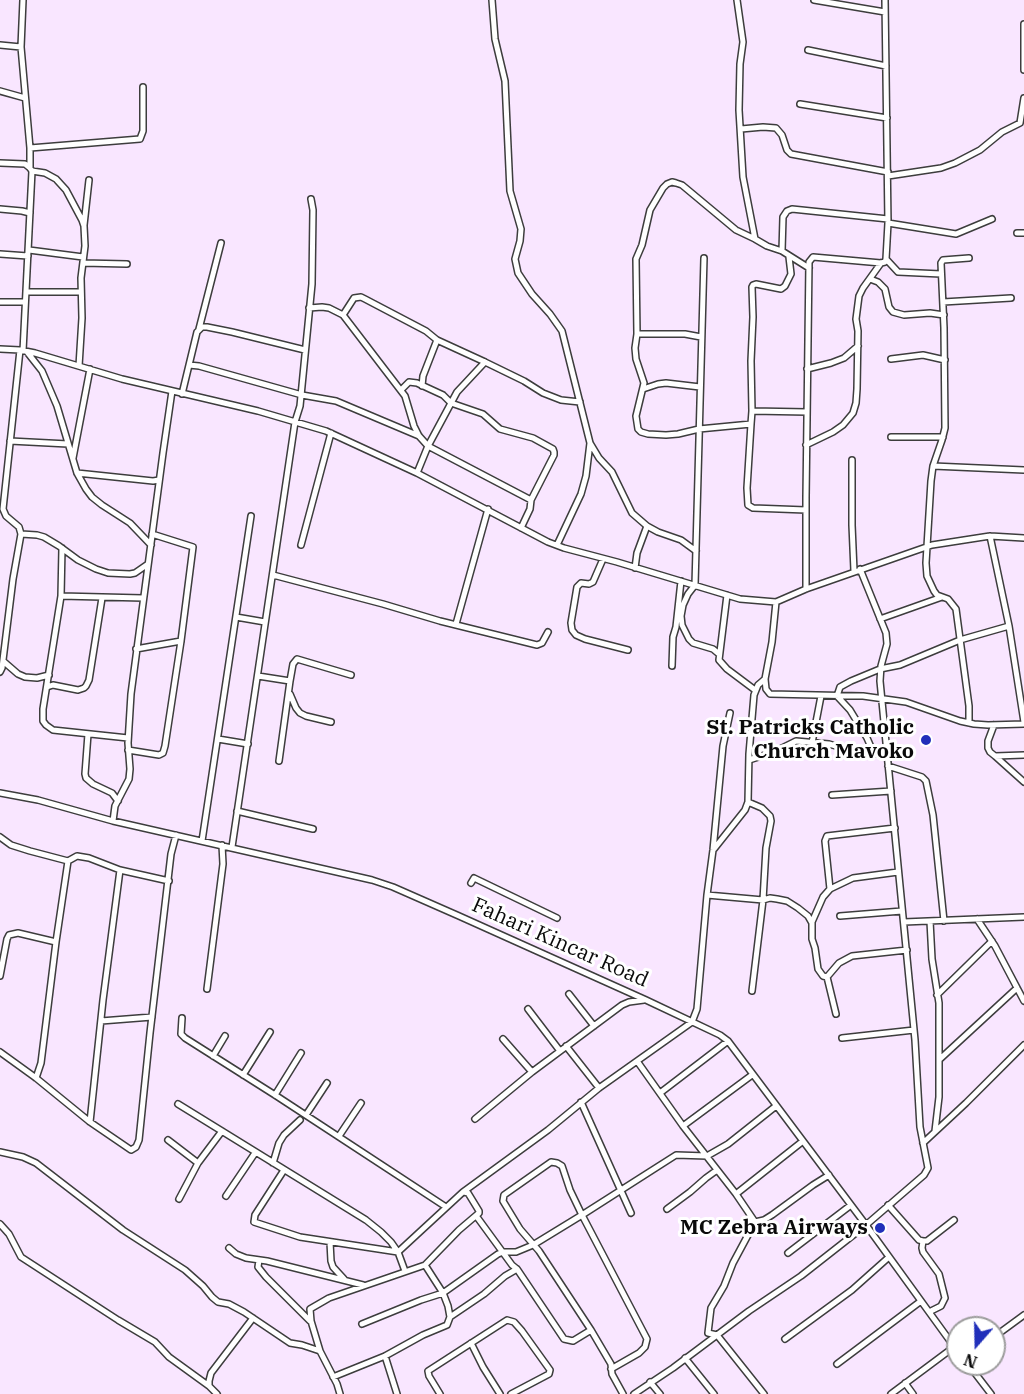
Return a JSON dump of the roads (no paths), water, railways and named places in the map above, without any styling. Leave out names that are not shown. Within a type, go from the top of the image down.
[{"type":"street","points":[[0,672],[21,534],[19,527],[4,513],[8,453],[24,351],[30,213],[30,148],[21,47],[23,0]]},
{"type":"street","points":[[492,0],[495,39],[506,81],[510,191],[520,229],[520,241],[515,258],[516,266],[523,282],[562,331],[590,443],[599,458],[612,472],[632,513],[647,526],[681,540],[696,551]]},
{"type":"street","points":[[737,0],[743,42],[739,110],[743,177],[755,239]]},
{"type":"street","points":[[814,0],[885,12]]},
{"type":"street","points":[[806,445],[833,432],[843,425],[853,413],[856,403],[858,346],[856,319],[859,296],[886,259],[888,174],[885,0]]},
{"type":"street","points":[[1024,24],[1024,69]]},
{"type":"street","points":[[0,45],[21,47]]},
{"type":"street","points":[[808,50],[886,66]]},
{"type":"street","points":[[30,148],[140,139],[143,131],[143,87]]},
{"type":"street","points":[[0,92],[25,98]]},
{"type":"street","points":[[741,129],[776,128],[791,154],[888,174],[941,168],[980,150],[1002,132],[1020,123],[1024,98]]},
{"type":"street","points":[[800,104],[887,118]]},
{"type":"street","points":[[0,163],[26,164],[31,169],[56,179],[66,190],[84,226]]},
{"type":"street","points":[[79,366],[84,226],[89,180]]},
{"type":"street","points":[[751,424],[666,435],[648,434],[638,429],[636,416],[643,389],[635,348],[637,334],[636,260],[650,210],[667,184],[682,185],[736,230],[782,251],[809,268]]},
{"type":"street","points":[[232,847],[295,422],[302,395],[312,284],[313,210],[311,199]]},
{"type":"street","points":[[0,209],[22,210],[30,213]]},
{"type":"street","points":[[782,251],[783,217],[787,210],[792,209],[888,221],[956,234],[992,219]]},
{"type":"street","points":[[1017,233],[1024,233]]},
{"type":"street","points":[[182,394],[221,243]]},
{"type":"street","points":[[0,254],[28,253],[127,264]]},
{"type":"street","points":[[789,257],[791,274],[785,286],[781,289],[756,284],[752,287],[753,411],[747,488],[748,505],[753,508],[806,510]]},
{"type":"street","points":[[806,589],[809,262],[813,257],[881,263]]},
{"type":"street","points":[[704,258],[695,585],[682,605],[681,616],[682,625],[689,639],[719,654]]},
{"type":"street","points":[[969,258],[943,260],[941,263],[944,302],[945,413],[943,437],[933,466],[927,546],[927,576],[937,595],[948,599],[956,609],[969,706],[969,723]]},
{"type":"street","points":[[886,259],[898,272],[941,274]]},
{"type":"street","points":[[870,279],[878,282],[885,289],[889,307],[893,312],[904,315],[930,313],[944,315]]},
{"type":"street","points":[[26,292],[81,292]]},
{"type":"street","points":[[343,315],[352,300],[361,297],[426,331],[437,340],[552,397],[580,402]]},
{"type":"street","points":[[944,302],[1011,298]]},
{"type":"street","points":[[0,302],[25,302]]},
{"type":"street","points":[[309,308],[329,308],[343,315],[400,390],[408,403],[414,426],[428,446],[531,500]]},
{"type":"street","points":[[199,330],[207,327],[305,350]]},
{"type":"street","points":[[637,334],[685,334],[701,337]]},
{"type":"street","points":[[422,386],[423,376],[437,340]]},
{"type":"street","points":[[807,369],[844,358],[858,346]]},
{"type":"street","points":[[0,349],[24,351],[172,392],[258,411],[331,433],[417,472],[557,545],[749,600],[776,602],[857,570],[927,546],[990,536],[1024,538]]},
{"type":"street","points":[[24,351],[42,371],[57,406],[77,472],[92,497],[130,524],[151,545]]},
{"type":"street","points":[[891,359],[922,355],[945,360]]},
{"type":"street","points":[[417,472],[451,402],[463,384],[485,362]]},
{"type":"street","points":[[189,365],[302,395],[336,401],[419,436]]},
{"type":"street","points":[[73,460],[90,369]]},
{"type":"street","points":[[400,390],[409,382],[422,386],[443,395],[451,402],[483,414],[500,429],[533,438],[553,449],[554,455],[531,500],[530,509],[521,528]]},
{"type":"street","points":[[643,389],[666,383],[700,387]]},
{"type":"street","points":[[113,821],[118,801],[129,779],[128,738],[136,649],[172,392]]},
{"type":"street","points":[[753,411],[807,411]]},
{"type":"street","points":[[301,545],[331,433]]},
{"type":"street","points":[[891,437],[943,437]]},
{"type":"street","points":[[10,441],[68,444]]},
{"type":"street","points":[[557,545],[581,494],[590,443]]},
{"type":"street","points":[[0,452],[8,453]]},
{"type":"street","points":[[634,1394],[801,1276],[866,1225],[927,1170],[920,1126],[915,1030],[882,700],[880,669],[886,644],[886,633],[857,570],[852,525],[852,460]]},
{"type":"street","points":[[933,466],[1024,470]]},
{"type":"street","points":[[77,472],[159,480]]},
{"type":"street","points":[[456,624],[488,509]]},
{"type":"street","points":[[202,841],[252,516]]},
{"type":"street","points":[[634,568],[647,526]]},
{"type":"street","points":[[21,534],[44,537],[78,560],[96,569],[116,574],[135,573],[148,564]]},
{"type":"street","points":[[128,750],[159,755],[163,753],[182,641],[193,547],[152,534]]},
{"type":"street","points":[[776,602],[765,679],[766,689],[770,694],[863,696],[906,702],[969,723],[994,725],[1024,723],[1009,626],[990,536]]},
{"type":"street","points":[[62,548],[61,596],[42,717],[46,725],[53,730],[128,738]]},
{"type":"street","points":[[603,559],[593,582],[581,583],[577,587],[571,623],[572,630],[576,635],[585,639],[628,650]]},
{"type":"street","points":[[273,575],[537,645],[543,643],[548,632]]},
{"type":"street","points":[[672,666],[681,581]]},
{"type":"street","points":[[727,595],[719,660],[755,690]]},
{"type":"street","points":[[61,596],[143,598]]},
{"type":"street","points":[[880,619],[942,597]]},
{"type":"street","points":[[47,687],[53,685],[81,690],[86,686],[102,598]]},
{"type":"street","points":[[236,617],[265,622]]},
{"type":"street","points":[[837,696],[843,685],[880,669],[900,665],[960,640],[1009,626]]},
{"type":"street","points":[[136,649],[182,641]]},
{"type":"street","points":[[279,761],[293,664],[297,659],[351,675]]},
{"type":"street","points":[[3,661],[25,677],[37,678],[49,675]]},
{"type":"street","points":[[258,676],[290,681]]},
{"type":"street","points":[[713,850],[745,810],[748,802],[755,690],[765,679]]},
{"type":"street","points":[[289,692],[300,713],[331,722]]},
{"type":"street","points":[[812,743],[821,696]]},
{"type":"street","points":[[837,696],[850,710],[867,738],[873,754]]},
{"type":"street","points":[[398,1252],[463,1192],[548,1130],[599,1088],[692,1022],[697,1009],[723,746],[730,712]]},
{"type":"street","points":[[994,725],[988,741],[990,752],[1024,782]]},
{"type":"street","points":[[88,734],[86,778],[112,793],[118,801]]},
{"type":"street","points":[[218,739],[248,744]]},
{"type":"street","points":[[749,760],[774,752],[796,741],[830,744],[853,751],[887,755]]},
{"type":"street","points":[[995,756],[1024,755]]},
{"type":"street","points":[[888,766],[922,777],[926,781],[933,815],[944,921]]},
{"type":"street","points":[[832,795],[891,791]]},
{"type":"street","name":"Fahari Kincar Road","points":[[0,793],[349,874],[393,887],[720,1035],[728,1041],[946,1335]]},
{"type":"street","points":[[748,802],[762,808],[771,820],[766,848],[763,900],[752,991]]},
{"type":"street","points":[[237,811],[313,829]]},
{"type":"street","points":[[830,889],[825,841],[827,836],[894,828]]},
{"type":"street","points":[[0,1052],[90,1122],[132,1150],[136,1147],[171,854],[176,835]]},
{"type":"street","points":[[0,837],[19,847],[68,861],[77,856],[90,858],[120,870],[169,881]]},
{"type":"street","points":[[207,989],[223,864],[222,845]]},
{"type":"street","points":[[36,1078],[41,1064],[68,861]]},
{"type":"street","points":[[90,1122],[120,870]]},
{"type":"street","points":[[836,1014],[826,977],[818,969],[812,939],[812,922],[823,897],[830,889],[853,878],[898,872]]},
{"type":"street","points":[[471,883],[474,878],[557,918]]},
{"type":"street","points":[[707,895],[787,901],[808,916],[812,922]]},
{"type":"street","points":[[840,916],[902,911]]},
{"type":"street","points":[[904,922],[1024,917]]},
{"type":"street","points":[[977,919],[992,941],[1024,1001]]},
{"type":"street","points":[[930,921],[932,959],[938,995],[940,1059],[935,1131]]},
{"type":"street","points":[[0,976],[7,939],[11,934],[18,933],[56,942]]},
{"type":"street","points":[[938,995],[992,941]]},
{"type":"street","points":[[826,977],[842,960],[852,956],[907,950]]},
{"type":"street","points":[[940,1059],[1017,988]]},
{"type":"street","points":[[569,994],[594,1026]]},
{"type":"street","points":[[475,1119],[532,1072],[622,1005],[646,1000]]},
{"type":"street","points":[[528,1009],[560,1051]]},
{"type":"street","points":[[101,1021],[152,1017]]},
{"type":"street","points":[[182,1018],[181,1034],[185,1038],[446,1207]]},
{"type":"street","points":[[842,1038],[915,1030]]},
{"type":"street","points":[[243,1075],[270,1032]]},
{"type":"street","points":[[213,1056],[225,1036]]},
{"type":"street","points":[[503,1039],[532,1072]]},
{"type":"street","points":[[660,1093],[728,1041]]},
{"type":"street","points":[[923,1143],[1024,1045]]},
{"type":"street","points":[[567,1046],[599,1088]]},
{"type":"street","points":[[275,1095],[301,1053]]},
{"type":"street","points":[[637,1061],[755,1222]]},
{"type":"street","points":[[683,1126],[752,1075]]},
{"type":"street","points":[[306,1115],[327,1083]]},
{"type":"street","points":[[581,1102],[632,1213]]},
{"type":"street","points":[[178,1104],[366,1220],[381,1232],[398,1252],[405,1271]]},
{"type":"street","points":[[339,1136],[361,1104]]},
{"type":"street","points":[[362,1324],[443,1293],[503,1252],[516,1252],[533,1245],[676,1155],[707,1156],[728,1144],[776,1106]]},
{"type":"street","points":[[273,1163],[284,1135],[300,1120]]},
{"type":"street","points":[[179,1199],[198,1163],[222,1131]]},
{"type":"street","points":[[168,1140],[198,1163]]},
{"type":"street","points":[[736,1194],[802,1141]]},
{"type":"street","points":[[0,1152],[23,1157],[36,1163],[123,1230],[185,1270],[218,1302],[229,1304],[290,1343],[320,1351]]},
{"type":"street","points":[[225,1196],[255,1153]]},
{"type":"street","points":[[611,1369],[639,1353],[645,1347],[647,1340],[582,1215],[562,1166],[550,1162],[504,1195],[503,1201],[591,1330],[623,1394]]},
{"type":"street","points":[[285,1170],[255,1215],[254,1222],[300,1237],[398,1252]]},
{"type":"street","points":[[667,1209],[717,1170]]},
{"type":"street","points":[[764,1394],[717,1335],[708,1333],[711,1308],[755,1222],[764,1220],[829,1176]]},
{"type":"street","points":[[340,1394],[320,1351],[309,1311],[329,1299],[425,1265],[459,1230],[480,1213],[468,1193],[463,1192]]},
{"type":"street","points":[[788,1253],[850,1205]]},
{"type":"street","points":[[888,1205],[919,1240],[923,1241],[954,1220]]},
{"type":"street","points":[[477,1217],[517,1269],[564,1339],[573,1341],[591,1330]]},
{"type":"street","points":[[0,1224],[9,1234],[21,1257],[155,1342],[169,1357],[217,1394]]},
{"type":"street","points":[[923,1241],[923,1251],[939,1274],[945,1298],[941,1306],[929,1312]]},
{"type":"street","points":[[330,1242],[333,1268],[345,1281]]},
{"type":"street","points":[[229,1248],[246,1258],[365,1286]]},
{"type":"street","points":[[785,1339],[852,1290],[889,1257]]},
{"type":"street","points":[[259,1260],[258,1267],[266,1277],[311,1321]]},
{"type":"street","points":[[333,1377],[385,1356],[447,1325],[450,1317],[448,1306],[443,1293],[425,1265]]},
{"type":"street","points":[[450,1317],[517,1269]]},
{"type":"street","points":[[837,1364],[921,1301]]},
{"type":"street","points":[[1006,1328],[1024,1315]]},
{"type":"street","points":[[209,1386],[208,1381],[212,1373],[253,1318]]},
{"type":"street","points":[[440,1394],[428,1371],[507,1320],[514,1322],[522,1330],[550,1370],[549,1374],[511,1394]]},
{"type":"street","points":[[471,1343],[500,1394]]},
{"type":"street","points":[[385,1356],[397,1394]]},
{"type":"street","points":[[891,1394],[946,1356]]},
{"type":"street","points":[[685,1358],[714,1394]]},
{"type":"street","points":[[977,1376],[989,1393]]},
{"type":"street","points":[[650,1382],[660,1394]]},
{"type":"street","points":[[905,1383],[913,1394]]},
{"type":"place","name":"St. Patricks Catholic Church Mavoko","points":[[926,740]]},
{"type":"place","name":"MC Zebra Airways","points":[[880,1228]]}]
